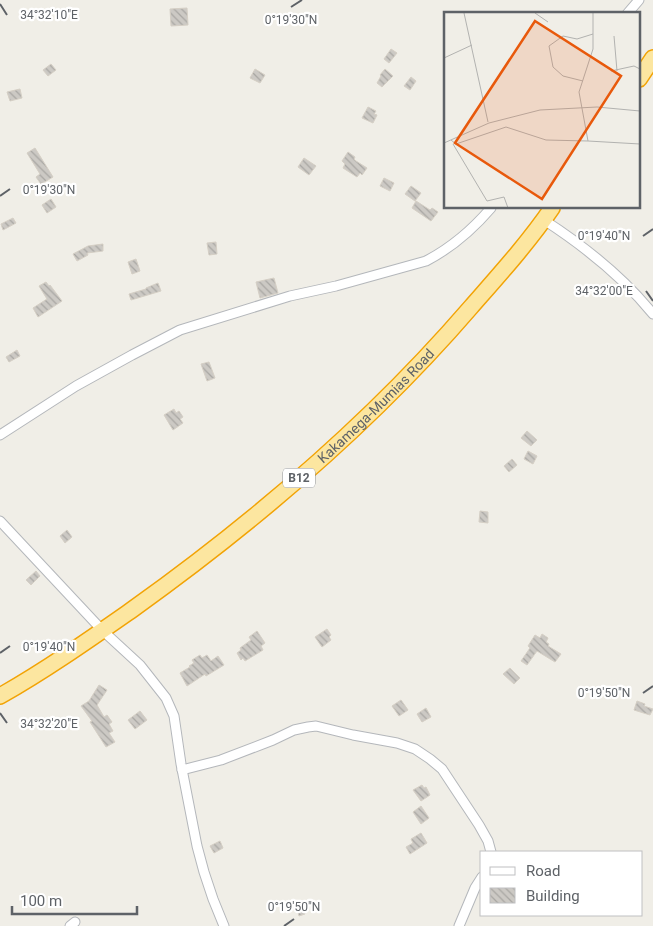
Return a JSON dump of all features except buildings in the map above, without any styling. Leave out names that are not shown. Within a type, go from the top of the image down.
[{"type":"highway","points":[[640,78],[653,58]]},
{"type":"highway","name":"Kakamega-Mumias Road","points":[[0,696],[46,668],[172,581],[226,540],[323,458],[370,414],[445,337],[507,266],[548,214]]},
{"type":"street","points":[[629,12],[639,0]]},
{"type":"street","points":[[0,435],[76,386],[132,354],[180,330],[271,302],[426,261],[452,245],[478,223],[490,209]]},
{"type":"street","points":[[548,214],[564,232],[622,281],[653,314]]},
{"type":"street","points":[[0,521],[102,630],[140,665],[166,698],[174,716],[182,770],[197,846],[213,899],[224,926]]},
{"type":"street","points":[[182,770],[221,760],[294,730],[308,727],[316,726],[397,743],[415,748],[442,769],[479,825],[488,841],[491,851]]},
{"type":"street","points":[[459,926],[480,880]]}]
